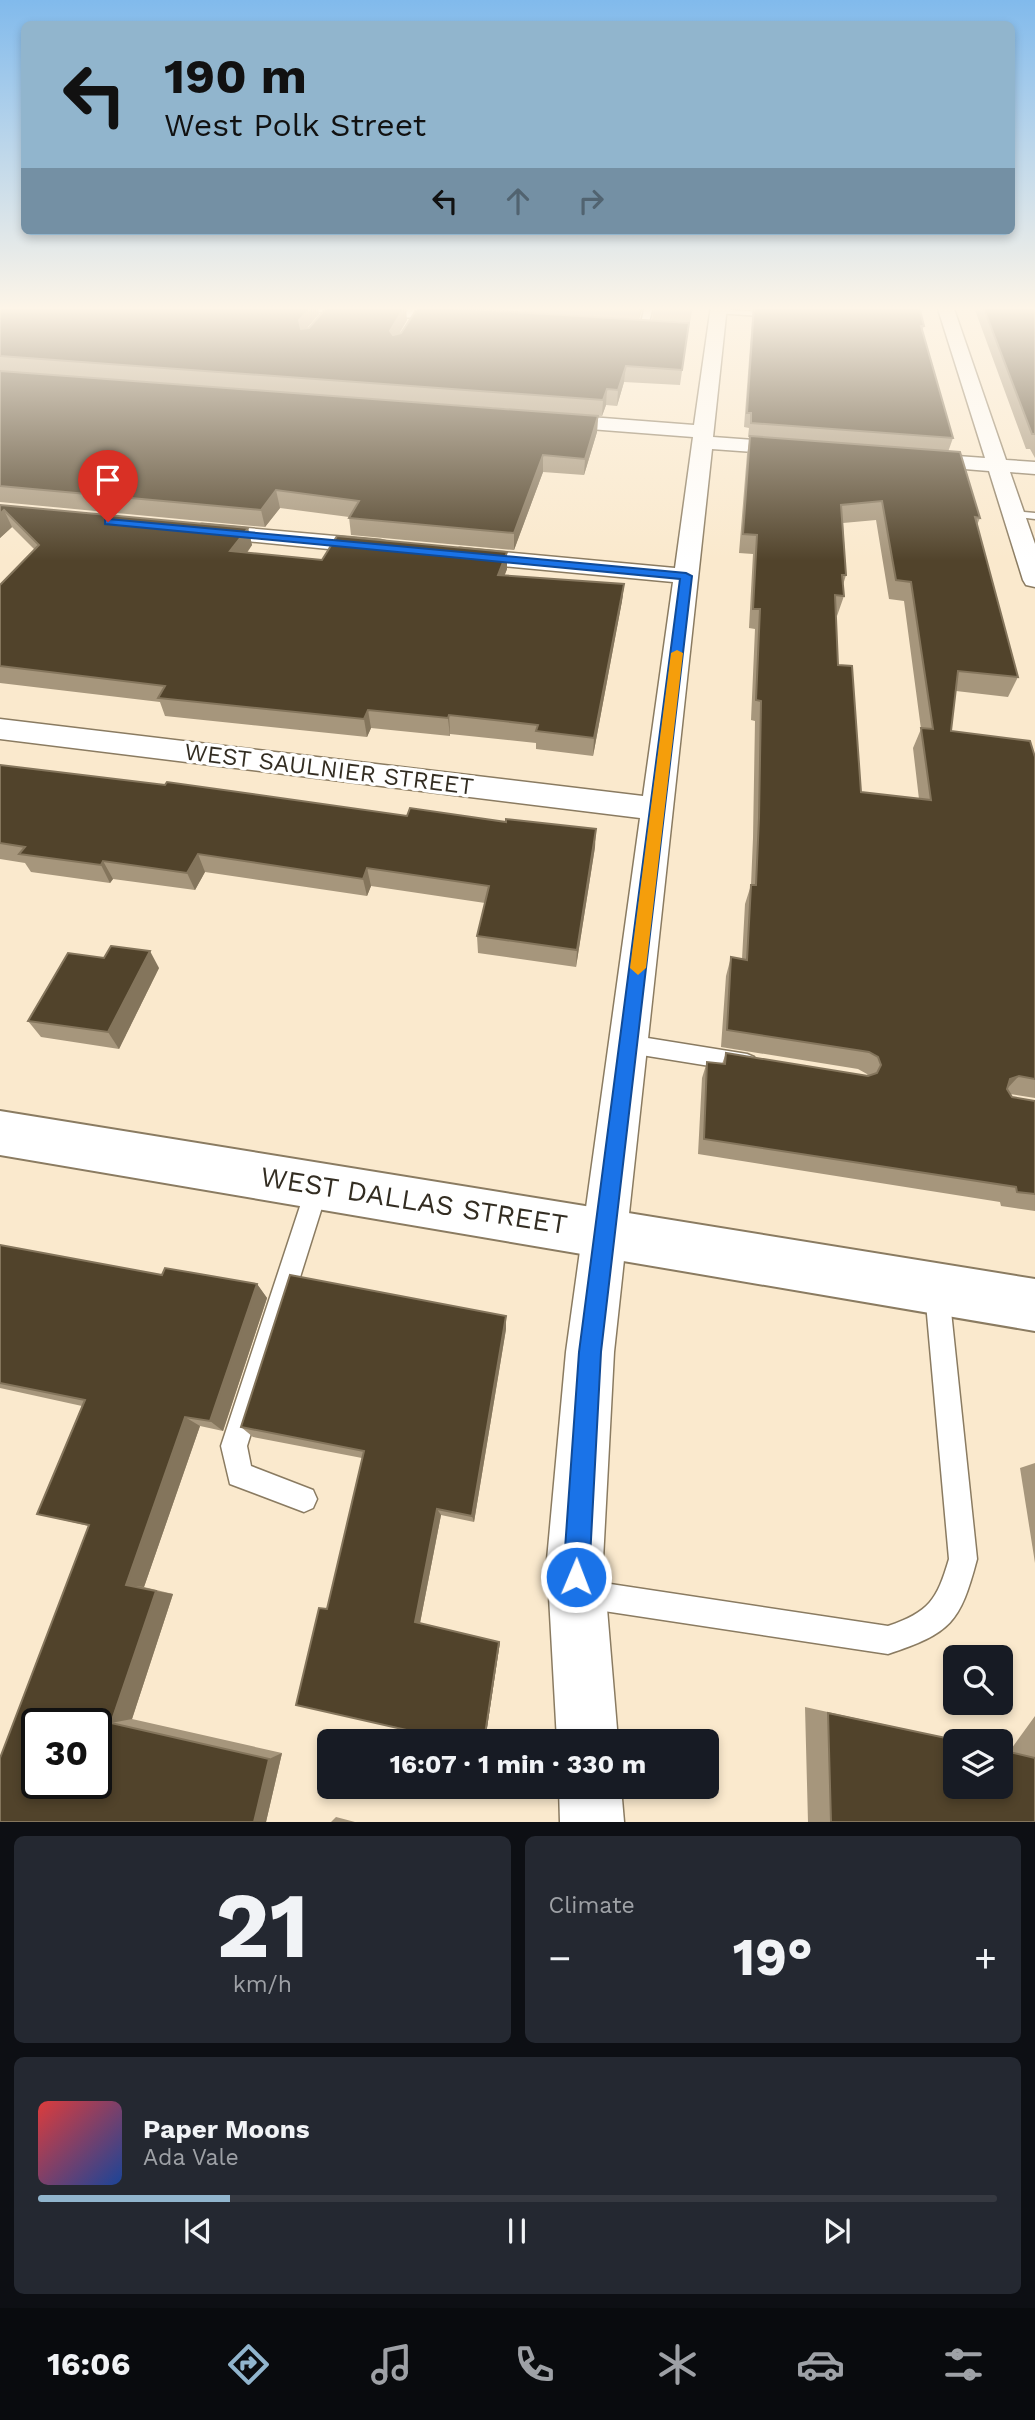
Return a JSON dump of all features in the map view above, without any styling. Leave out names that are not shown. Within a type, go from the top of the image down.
[{"type":"main road","name":"WEST DALLAS STREET","points":[[0,1133],[606,1231],[1035,1305]]},
{"type":"street","points":[[586,1729],[575,1560],[590,1352],[707,391]]},
{"type":"street","points":[[973,391],[997,465],[1024,515],[1035,580]]},
{"type":"street","points":[[534,419],[819,451]]},
{"type":"street","points":[[901,457],[1035,468]]},
{"type":"street","points":[[180,529],[401,550]]},
{"type":"street","points":[[443,553],[686,576]]},
{"type":"street","name":"WEST SAULNIER STREET","points":[[0,729],[658,808]]},
{"type":"street","points":[[591,1799],[592,1822]]},
{"type":"lane","points":[[629,1044],[764,1066]]},
{"type":"lane","points":[[304,1499],[239,1475],[234,1446],[318,1185]]},
{"type":"lane","points":[[577,1593],[888,1640],[926,1628],[951,1602],[964,1559],[937,1288]]},
{"type":"building","points":[[0,391],[266,391],[598,416],[585,459],[543,455],[514,533],[349,518],[359,501],[276,490],[261,510],[0,486]]},
{"type":"building","points":[[480,391],[606,391],[603,400]]},
{"type":"building","points":[[748,391],[940,391],[953,438],[751,423],[751,413],[747,413]]},
{"type":"building","points":[[1016,391],[1035,391],[1035,434],[1032,434]]},
{"type":"building","points":[[750,436],[960,452],[980,518],[975,517],[1018,677],[958,671],[951,731],[1030,741],[1035,757],[1035,1079],[1019,1076],[1010,1079],[1007,1089],[1012,1097],[1035,1101],[1035,1194],[1017,1192],[1016,1187],[704,1139],[707,1062],[725,1064],[726,1053],[868,1076],[877,1073],[881,1065],[878,1057],[869,1052],[727,1030],[731,957],[747,960],[751,885],[756,885],[759,818],[761,701],[756,700],[760,609],[753,609],[757,535],[743,534]],"holes":[[[882,501],[896,580],[911,582],[933,729],[921,728],[931,800],[861,792],[852,666],[838,665],[835,595],[844,596],[842,575],[846,575],[841,505]]]},
{"type":"building","points":[[0,505],[248,528],[230,551],[322,560],[337,536],[507,552],[498,575],[624,584],[594,738],[536,731],[538,725],[449,715],[448,718],[368,710],[364,719],[158,698],[165,686],[0,666],[0,585],[39,545],[4,510],[0,514]]},
{"type":"building","points":[[0,765],[165,785],[167,782],[407,816],[410,808],[506,822],[506,819],[596,829],[577,950],[477,936],[489,886],[367,868],[363,879],[198,854],[187,873],[103,861],[101,865],[19,854],[25,847],[0,843]]},
{"type":"building","points":[[111,946],[150,951],[108,1032],[28,1021],[68,953],[104,958]]},
{"type":"building","points":[[0,1245],[162,1275],[165,1268],[257,1284],[210,1421],[185,1417],[126,1585],[156,1591],[112,1720],[112,1708],[21,1708],[21,1799],[112,1799],[112,1723],[269,1759],[254,1822],[0,1822],[0,1758],[89,1525],[37,1514],[85,1400],[0,1383]]},
{"type":"building","points":[[290,1275],[506,1316],[472,1516],[437,1509],[415,1622],[499,1642],[486,1729],[402,1729],[296,1705],[319,1608],[327,1609],[364,1451],[241,1427]]},
{"type":"building","points":[[828,1713],[943,1737],[943,1799],[1013,1799],[1013,1753],[1035,1758],[1035,1822],[831,1822]]},
{"type":"slow traffic","points":[[638,968],[677,653]]},
{"type":"route","points":[[108,522],[686,576],[590,1352],[576,1577]]}]
